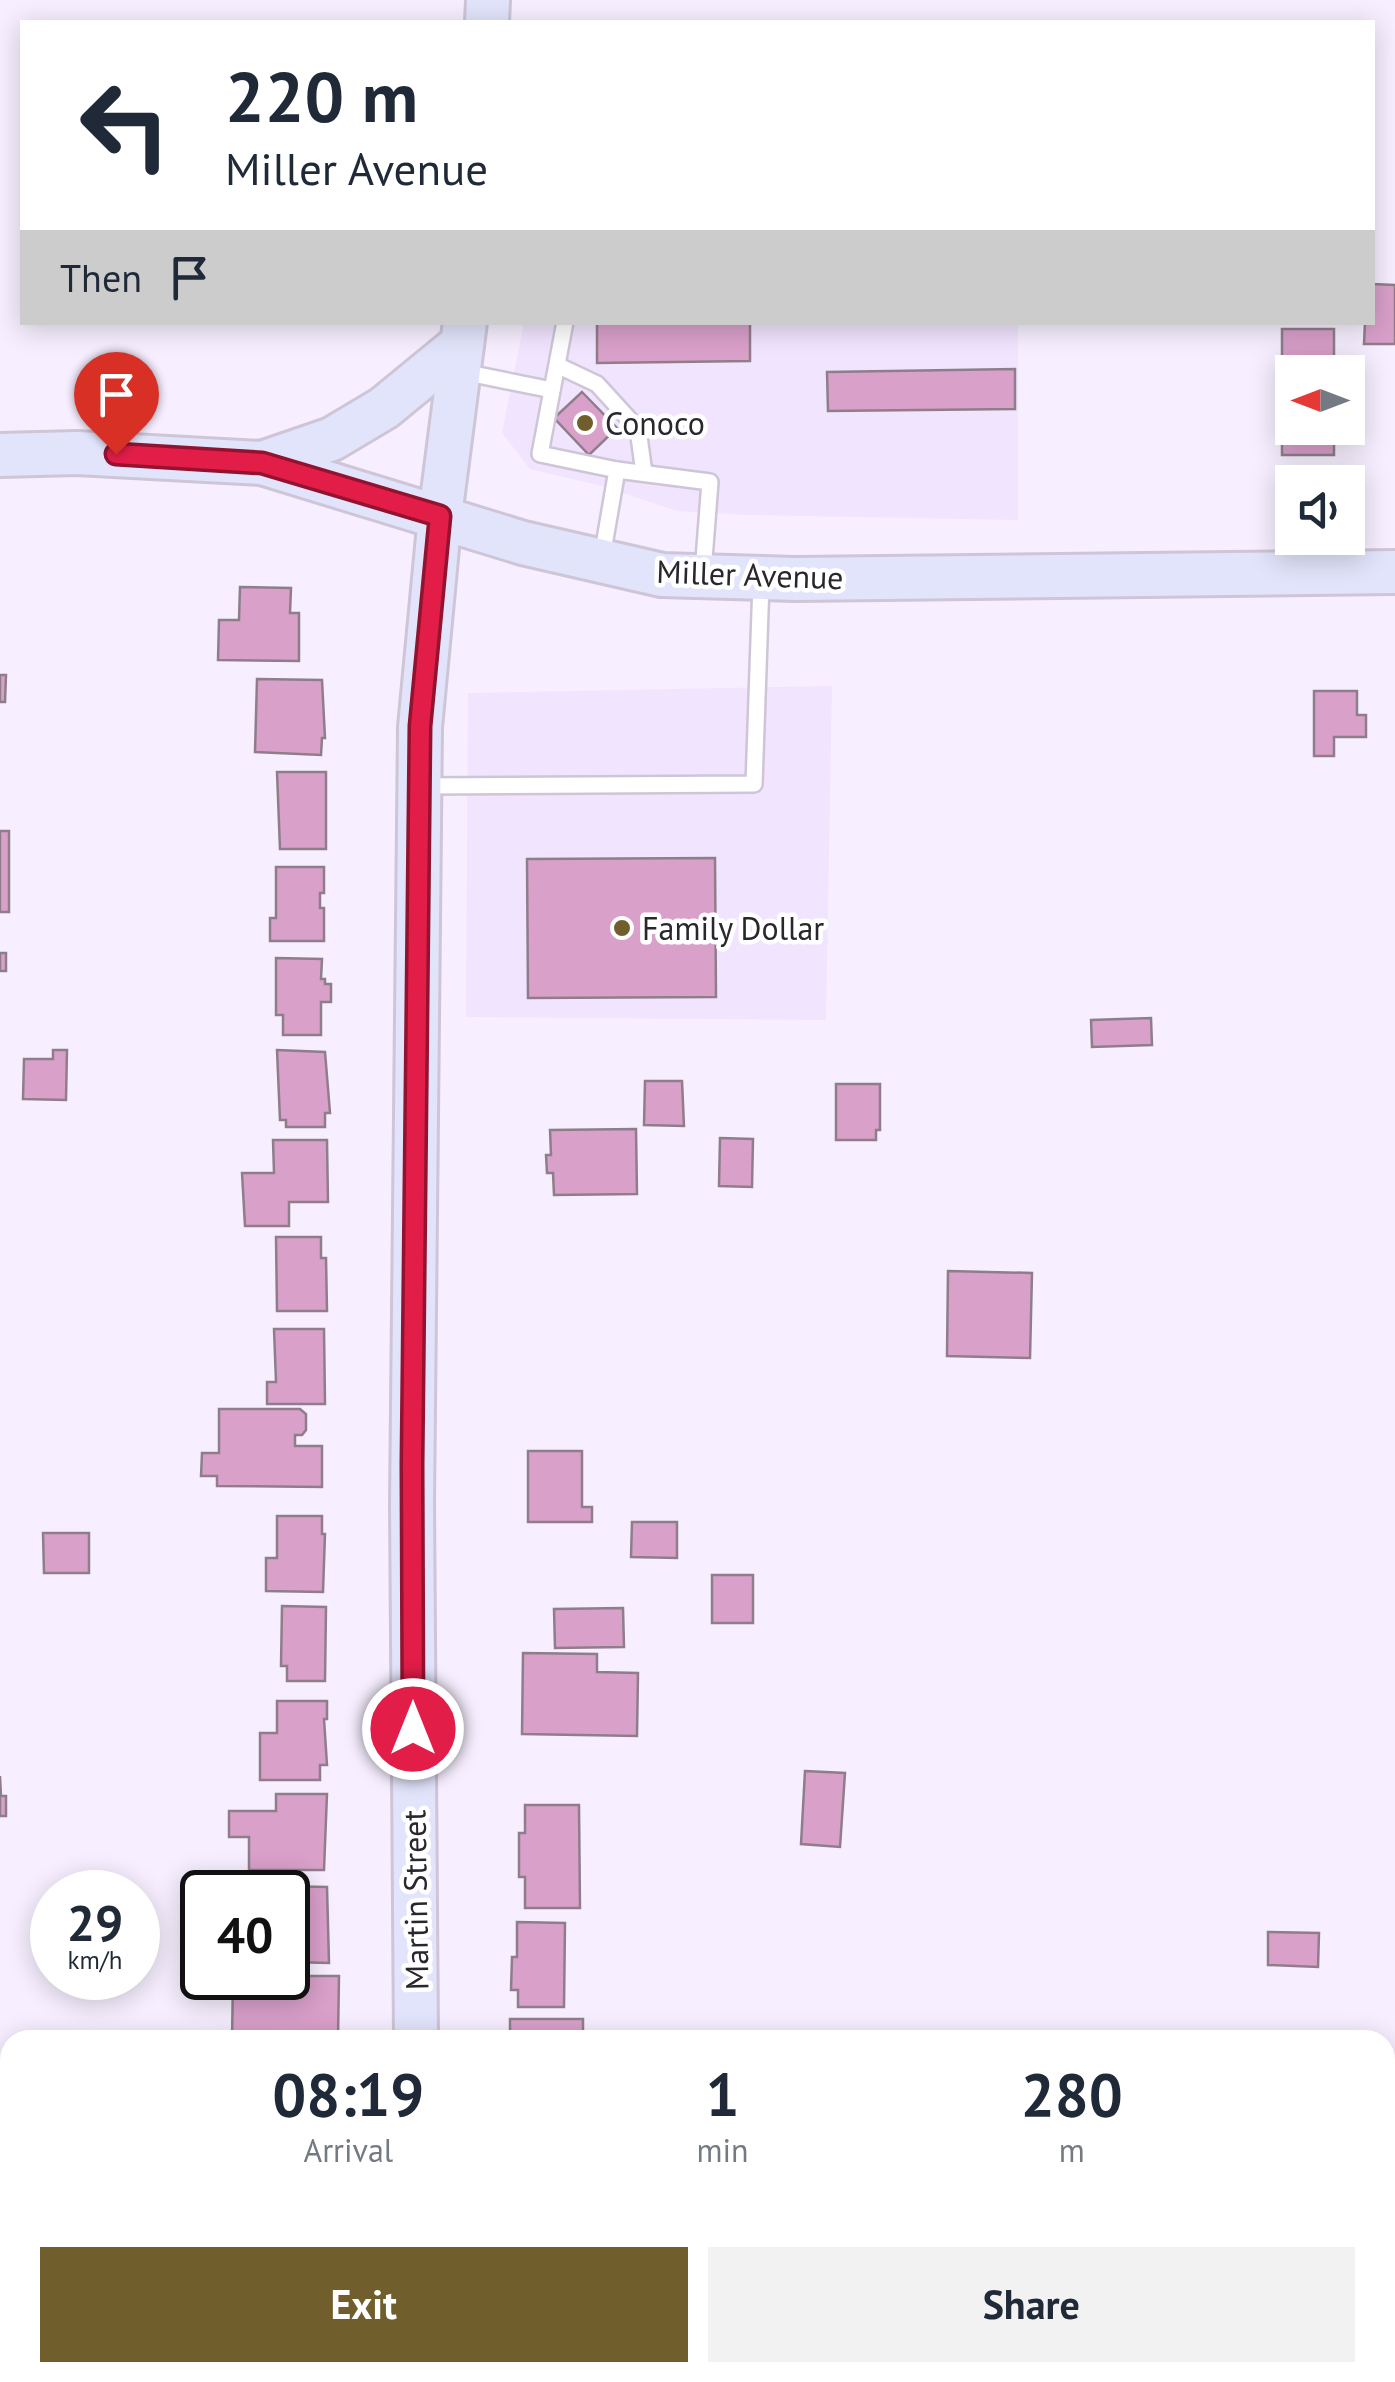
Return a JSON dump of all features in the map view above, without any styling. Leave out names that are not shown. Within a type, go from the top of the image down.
[{"type":"street","points":[[262,463],[332,439],[384,408],[462,346]]},
{"type":"street","name":"Martin Street","points":[[416,2030],[412,1484],[420,726],[440,516],[462,346]]},
{"type":"street","name":"Miller Avenue","points":[[0,455],[78,453],[262,463],[524,543],[662,575],[761,578],[1395,572]]},
{"type":"lane","points":[[565,325],[540,454],[617,470],[710,482],[703,576]]},
{"type":"lane","points":[[462,346],[552,390]]},
{"type":"lane","points":[[559,366],[597,384],[638,429],[644,473]]},
{"type":"lane","points":[[601,561],[617,470]]},
{"type":"lane","points":[[419,786],[754,784],[761,578]]},
{"type":"shaded area","points":[[524,325],[1018,325],[1018,520],[677,511],[602,486],[530,469],[502,433]]},
{"type":"shaded area","points":[[832,686],[826,1020],[466,1017],[468,693]]},
{"type":"building","points":[[1375,284],[1395,285],[1395,344],[1364,344],[1365,325],[1375,325]]},
{"type":"building","points":[[597,325],[750,325],[750,361],[597,363]]},
{"type":"building","points":[[1282,329],[1334,329],[1334,355],[1282,355]]},
{"type":"building","points":[[1015,369],[1015,409],[828,411],[827,372]]},
{"type":"building","name":"Conoco","points":[[582,392],[617,428],[589,455],[554,418]]},
{"type":"building","points":[[1282,445],[1334,445],[1334,455],[1282,455]]},
{"type":"building","points":[[240,587],[291,588],[290,613],[299,613],[299,661],[218,660],[219,620],[239,620]]},
{"type":"building","points":[[0,675],[6,675],[5,702],[0,702]]},
{"type":"building","points":[[257,679],[322,680],[325,738],[321,755],[255,752]]},
{"type":"building","points":[[1314,691],[1357,691],[1357,715],[1366,715],[1366,737],[1334,737],[1334,756],[1314,756]]},
{"type":"building","points":[[277,772],[326,772],[326,849],[280,849]]},
{"type":"building","points":[[0,831],[9,831],[9,912],[0,912]]},
{"type":"building","name":"Family Dollar","points":[[715,858],[716,997],[528,998],[527,859]]},
{"type":"building","points":[[276,867],[324,867],[320,908],[324,908],[324,941],[270,941],[270,918],[276,918]]},
{"type":"building","points":[[0,953],[6,953],[6,971],[0,971]]},
{"type":"building","points":[[276,958],[322,959],[321,979],[331,984],[331,1002],[321,1002],[321,1035],[283,1035],[283,1015],[276,1015]]},
{"type":"building","points":[[1151,1018],[1152,1045],[1092,1047],[1091,1020]]},
{"type":"building","points":[[53,1050],[67,1050],[66,1100],[23,1099],[24,1059],[53,1059]]},
{"type":"building","points":[[277,1050],[325,1052],[330,1113],[325,1113],[325,1127],[286,1127],[286,1120],[280,1120]]},
{"type":"building","points":[[645,1081],[682,1081],[684,1126],[644,1125]]},
{"type":"building","points":[[836,1084],[880,1084],[880,1130],[876,1130],[876,1140],[836,1140]]},
{"type":"building","points":[[636,1129],[637,1194],[554,1195],[553,1173],[547,1173],[550,1130]]},
{"type":"building","points":[[720,1138],[753,1139],[752,1187],[719,1186]]},
{"type":"building","points":[[273,1140],[327,1140],[328,1202],[289,1202],[289,1226],[245,1226],[242,1173],[274,1173]]},
{"type":"building","points":[[276,1237],[321,1237],[321,1258],[326,1258],[327,1311],[277,1311]]},
{"type":"building","points":[[948,1271],[1032,1273],[1030,1358],[947,1356]]},
{"type":"building","points":[[274,1329],[324,1329],[325,1404],[267,1404],[267,1382],[276,1382]]},
{"type":"building","points":[[219,1409],[300,1409],[306,1414],[306,1430],[295,1435],[295,1446],[322,1446],[322,1487],[217,1486],[217,1476],[201,1476],[202,1453],[219,1453]]},
{"type":"building","points":[[528,1451],[582,1451],[582,1507],[592,1507],[592,1522],[528,1522]]},
{"type":"building","points":[[277,1516],[322,1516],[323,1592],[266,1591],[266,1558],[277,1558]]},
{"type":"building","points":[[632,1522],[677,1522],[677,1558],[631,1557]]},
{"type":"building","points":[[43,1533],[89,1533],[89,1573],[44,1573]]},
{"type":"building","points":[[712,1575],[753,1575],[753,1623],[712,1623]]},
{"type":"building","points":[[282,1606],[326,1607],[325,1681],[287,1681],[287,1666],[281,1666]]},
{"type":"building","points":[[623,1608],[624,1647],[555,1648],[554,1609]]},
{"type":"building","points":[[523,1653],[597,1654],[597,1672],[638,1673],[637,1736],[522,1734]]},
{"type":"building","points":[[277,1701],[327,1701],[327,1765],[320,1765],[320,1780],[260,1780],[260,1733],[277,1733]]},
{"type":"building","points":[[805,1771],[845,1773],[840,1847],[801,1844]]},
{"type":"building","points":[[0,1776],[1,1796],[6,1796],[6,1816],[0,1816]]},
{"type":"building","points":[[276,1794],[327,1794],[324,1870],[249,1870],[249,1837],[229,1837],[229,1811],[276,1811]]},
{"type":"building","points":[[525,1805],[579,1805],[580,1908],[525,1908],[525,1877],[519,1877],[519,1833],[525,1833]]},
{"type":"building","points":[[310,1887],[327,1887],[329,1963],[310,1963]]},
{"type":"building","points":[[517,1922],[565,1923],[564,2007],[518,2007],[518,1990],[511,1990],[512,1957],[517,1957]]},
{"type":"building","points":[[1268,1932],[1319,1933],[1318,1967],[1268,1965]]},
{"type":"building","points":[[310,1976],[339,1976],[338,2030],[232,2030],[233,2000],[310,2000]]},
{"type":"building","points":[[510,2019],[583,2019],[583,2030],[510,2030]]},
{"type":"place","name":"Conoco","points":[[585,423]]},
{"type":"place","name":"Family Dollar","points":[[622,928]]},
{"type":"route","points":[[116,454],[262,463],[440,516],[420,726],[413,1729]]}]
